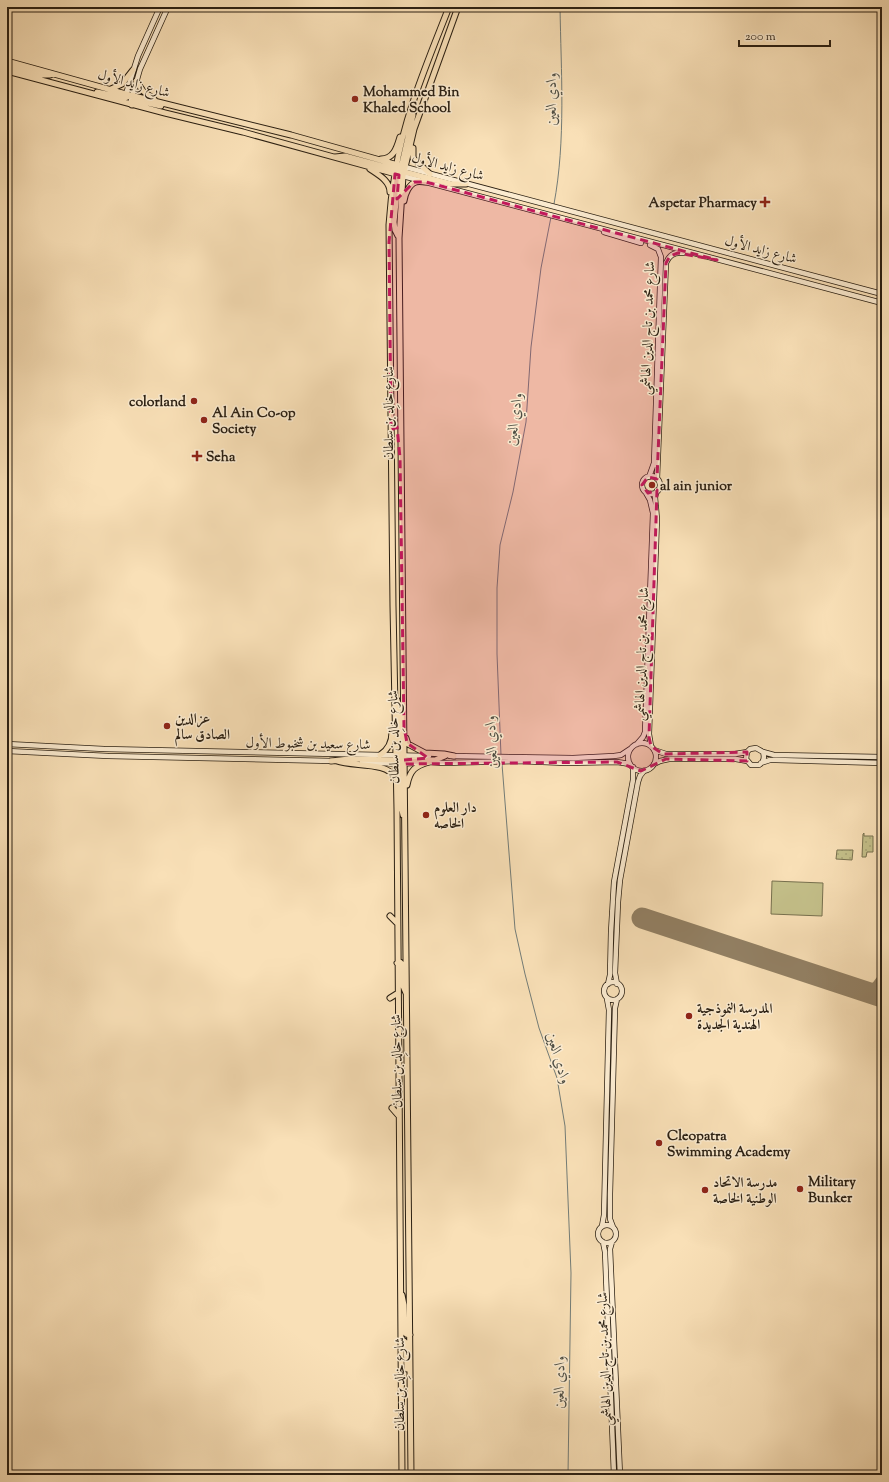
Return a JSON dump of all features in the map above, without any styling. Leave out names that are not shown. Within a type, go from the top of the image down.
[{"type":"main road","points":[[125,98],[133,70],[160,7]]},
{"type":"main road","points":[[131,104],[140,68],[168,7]]},
{"type":"main road","name":"شارع خالِد بن سلطان","points":[[402,1475],[397,962],[397,809],[404,727],[400,458],[400,170],[406,127],[412,106],[448,7]]},
{"type":"main road","name":"شارع خالِد بن سلطان","points":[[411,1475],[405,794],[400,760],[396,698],[392,531],[389,242],[390,208],[400,170],[458,7]]},
{"type":"main road","name":"شارع زايد الأول","points":[[7,61],[111,89],[131,104],[243,132],[366,166],[430,174],[882,294]]},
{"type":"main road","points":[[7,66],[38,74],[57,75]]},
{"type":"main road","points":[[111,89],[122,84],[133,70]]},
{"type":"main road","name":"شارع زايد الأول","points":[[7,71],[69,88],[125,98]]},
{"type":"main road","points":[[7,75],[20,75]]},
{"type":"main road","points":[[136,81],[144,91],[158,102]]},
{"type":"main road","points":[[125,98],[133,95]]},
{"type":"main road","name":"شارع زايد الأول","points":[[133,95],[291,135],[368,157],[426,182],[882,303]]},
{"type":"main road","points":[[131,104],[134,100],[179,110],[189,110]]},
{"type":"main road","points":[[399,238],[395,230],[394,222],[400,170],[412,117],[412,106]]},
{"type":"main road","points":[[368,157],[384,159],[389,157],[396,150],[406,127]]},
{"type":"main road","points":[[414,129],[415,139],[412,156],[430,174]]},
{"type":"main road","points":[[334,158],[345,156],[451,184],[466,184]]},
{"type":"main road","points":[[366,166],[380,176],[390,186],[390,208]]},
{"type":"main road","points":[[399,216],[403,209],[405,195],[409,188],[416,182],[426,182]]},
{"type":"main road","name":"شارع محمد بن تاج الدين الهاشمي","points":[[594,227],[609,234],[654,246],[661,254],[654,463],[649,477]]},
{"type":"main road","name":"شارع محمد بن تاج الدين الهاشمي","points":[[657,479],[666,263],[670,256],[678,252],[710,260],[717,260]]},
{"type":"main road","points":[[391,430],[395,429],[397,432],[400,458]]},
{"type":"main road","points":[[649,477],[657,479],[659,486],[657,490],[653,493],[646,493],[642,487],[644,479],[649,477]]},
{"type":"main road","name":"شارع محمد بن تاج الدين الهاشمي","points":[[651,746],[649,734],[657,519],[655,497],[657,490]]},
{"type":"main road","name":"شارع محمد بن تاج الدين الهاشمي","points":[[637,744],[643,738],[645,732],[650,599],[652,513],[650,500],[646,493]]},
{"type":"main road","points":[[392,531],[395,539],[396,563],[399,566],[402,564]]},
{"type":"main road","points":[[380,755],[386,750],[392,738],[393,709],[396,698]]},
{"type":"main road","points":[[404,727],[407,741],[410,745],[425,753],[454,756]]},
{"type":"main road","points":[[646,743],[651,746],[654,750],[656,759],[651,768],[644,771],[640,776],[638,782],[620,880],[615,970],[617,984],[622,991],[614,1010],[610,1194],[610,1219],[616,1235],[612,1242],[606,1243],[599,1239],[598,1233],[602,1226],[604,1215],[609,1007],[607,998],[603,991],[608,984],[610,975],[614,888],[634,780],[628,757],[630,750],[637,744],[646,743]]},
{"type":"main road","name":"شارع سعيد بن شخبوط الأول","points":[[7,744],[104,749],[380,755],[400,760]]},
{"type":"main road","points":[[654,750],[660,753],[669,754],[735,754],[747,752],[750,749],[756,748],[774,755],[882,757]]},
{"type":"main road","name":"شارع سعيد بن شخبوط الأول","points":[[7,752],[330,761],[400,760],[443,763],[614,756],[625,754],[630,750]]},
{"type":"main road","points":[[747,752],[747,761]]},
{"type":"main road","points":[[761,764],[764,759],[763,752]]},
{"type":"main road","points":[[330,761],[349,759],[435,760],[444,756]]},
{"type":"main road","name":"شارع سعيد بن شخبوط الأول","points":[[444,756],[475,756],[566,763],[617,762],[631,766]]},
{"type":"main road","points":[[654,764],[666,759],[733,759],[747,761],[754,766],[773,760],[882,763]]},
{"type":"main road","points":[[400,760],[401,805],[405,817]]},
{"type":"main road","points":[[337,761],[351,765],[377,766],[393,774],[395,778],[397,809]]},
{"type":"main road","points":[[405,794],[408,780],[414,769],[417,766],[429,762]]},
{"type":"main road","points":[[631,766],[639,771],[644,771]]},
{"type":"main road","points":[[390,916],[397,923]]},
{"type":"main road","points":[[397,962],[402,964],[403,986],[407,994]]},
{"type":"main road","points":[[608,984],[611,982],[617,984]]},
{"type":"main road","points":[[390,998],[398,993]]},
{"type":"main road","points":[[607,998],[611,1000],[618,999]]},
{"type":"main road","points":[[392,1108],[399,1116]]},
{"type":"main road","points":[[602,1226],[606,1225],[613,1227]]},
{"type":"main road","name":"شارع محمد بن تاج الدين الهاشمي","points":[[602,1242],[605,1252],[614,1475]]},
{"type":"main road","name":"شارع محمد بن تاج الدين الهاشمي","points":[[612,1242],[610,1249],[620,1475]]},
{"type":"main road","points":[[400,1290],[404,1305],[405,1332],[406,1334],[410,1335]]},
{"type":"main road","points":[[401,1341],[406,1343],[407,1373],[410,1385]]},
{"type":"highlighted area","points":[[395,174],[399,175],[397,199],[414,182],[426,182],[717,260],[678,253],[670,256],[666,263],[657,479],[648,477],[642,485],[648,493],[657,490],[649,737],[651,746],[663,754],[747,752],[747,761],[666,759],[641,771],[617,762],[405,764],[404,760],[428,758],[407,743],[404,727],[400,458],[397,427],[391,430],[389,242]]},
{"type":"shaded area","points":[[864,833],[864,836],[873,836],[873,852],[867,852],[866,857],[862,857],[863,834]]},
{"type":"shaded area","points":[[837,850],[853,850],[852,860],[836,859]]},
{"type":"shaded area","points":[[772,881],[823,883],[822,916],[771,914]]},
{"type":"waterway","name":"وادي العين","points":[[554,204],[558,180],[562,106],[560,7]]},
{"type":"waterway","name":"وادي العين","points":[[501,755],[497,654],[497,588],[500,545],[513,492],[526,422],[531,347],[541,268],[551,217]]},
{"type":"waterway","name":"وادي العين","points":[[502,764],[515,929],[539,1028],[557,1078],[565,1126],[571,1273],[568,1475]]},
{"type":"taxiway","points":[[861,990],[872,988],[879,981],[880,990],[882,993]]},
{"type":"runway","points":[[642,918],[882,997]]},
{"type":"place","name":"Mohammed Bin Khaled School","points":[[355,99]]},
{"type":"place","name":"Aspetar Pharmacy","points":[[765,202]]},
{"type":"place","name":"colorland","points":[[194,401]]},
{"type":"place","name":"Al Ain Co-op Society","points":[[204,420]]},
{"type":"place","name":"Seha","points":[[197,456]]},
{"type":"place","name":"al ain junior","points":[[652,485]]},
{"type":"place","name":"عزالدين الصادق سالم","points":[[167,726]]},
{"type":"place","name":"دار العلوم الخاصه","points":[[426,815]]},
{"type":"place","name":"المدرسة النموذجية الهندية الجديدة","points":[[689,1016]]},
{"type":"place","name":"Cleopatra Swimming Academy","points":[[659,1143]]},
{"type":"place","name":"Military Bunker","points":[[800,1189]]},
{"type":"place","name":"مدرسة الاتحاد الوطنية الخاصة","points":[[705,1190]]}]
